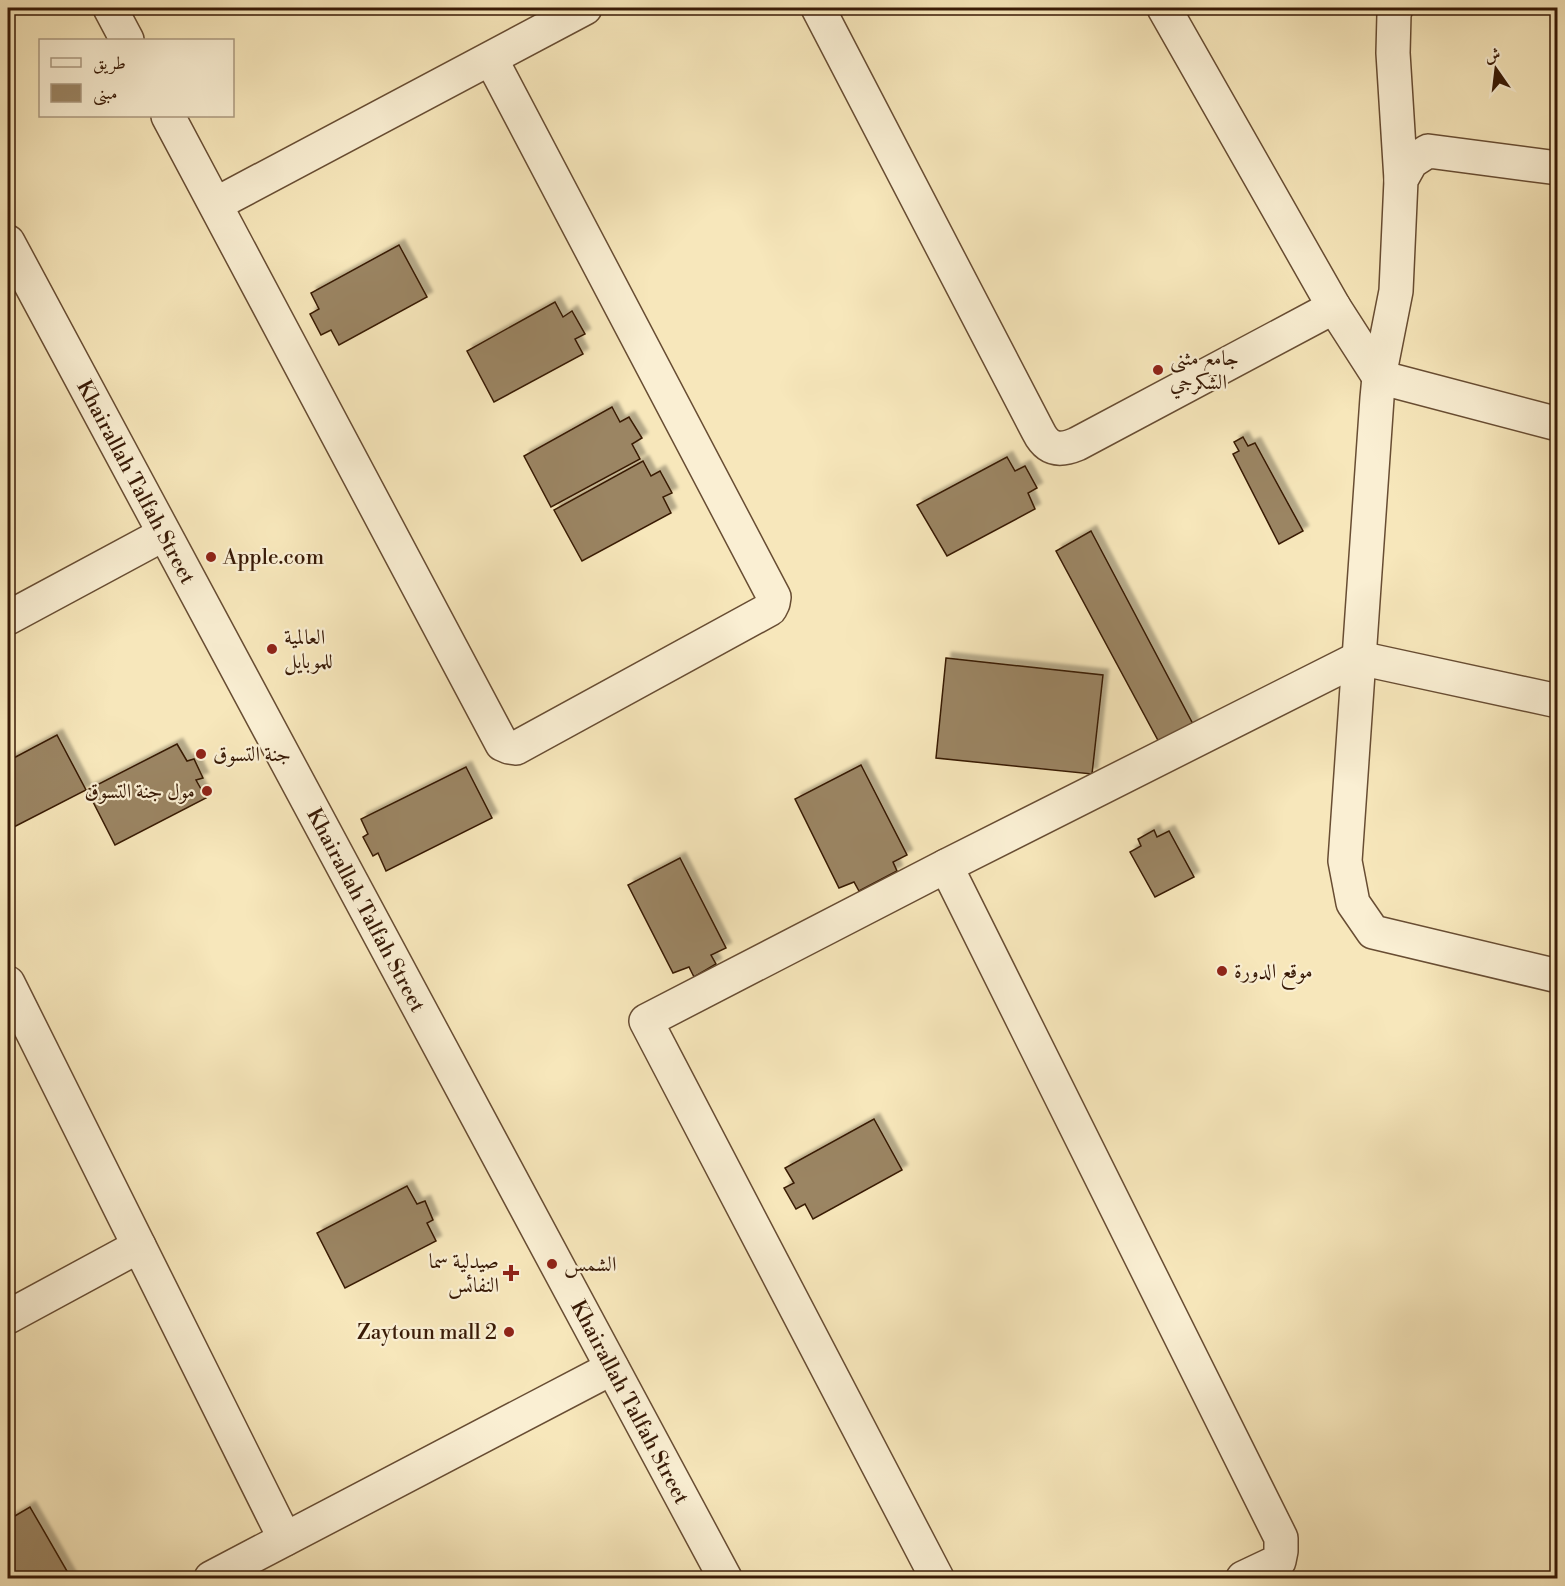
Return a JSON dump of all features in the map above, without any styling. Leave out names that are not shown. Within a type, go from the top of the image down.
[{"type":"street","points":[[110,8],[127,39]]},
{"type":"street","points":[[216,204],[585,8]]},
{"type":"street","points":[[818,8],[1043,442],[1054,448],[1066,449],[1077,444],[1334,307]]},
{"type":"street","points":[[1164,8],[1334,307],[1379,377],[1557,424]]},
{"type":"street","points":[[1396,8],[1393,53],[1401,180],[1396,291],[1379,377],[1345,861],[1353,903],[1373,932],[1557,976]]},
{"type":"street","points":[[169,117],[502,744],[516,748],[770,609],[774,597],[491,59]]},
{"type":"street","points":[[1401,180],[1411,162],[1428,151],[1557,168]]},
{"type":"street","name":"Khairallah Talfah Street","points":[[11,259],[164,534],[725,1578]]},
{"type":"street","points":[[8,618],[164,534]]},
{"type":"street","points":[[937,1578],[646,1021],[1359,657],[1557,701]]},
{"type":"street","points":[[946,866],[1281,1538],[1279,1561],[1243,1578]]},
{"type":"street","points":[[8,984],[285,1539]]},
{"type":"street","points":[[8,1317],[139,1246]]},
{"type":"street","points":[[211,1578],[612,1368]]},
{"type":"building","points":[[399,245],[427,297],[339,345],[331,330],[321,335],[310,314],[319,309],[311,293]]},
{"type":"building","points":[[555,302],[563,317],[572,311],[585,334],[575,339],[583,354],[494,402],[467,351]]},
{"type":"building","points":[[612,407],[620,422],[629,417],[642,438],[632,444],[640,459],[551,507],[524,456]]},
{"type":"building","points":[[1243,437],[1248,446],[1255,443],[1303,531],[1279,544],[1233,454],[1239,451],[1234,442]]},
{"type":"building","points":[[1007,457],[1015,471],[1025,466],[1037,488],[1028,493],[1035,509],[947,556],[917,505]]},
{"type":"building","points":[[643,461],[651,476],[660,471],[672,493],[663,497],[671,513],[582,561],[554,510]]},
{"type":"building","points":[[1091,531],[1194,726],[1160,744],[1056,551]]},
{"type":"building","points":[[946,658],[1103,675],[1092,774],[936,758]]},
{"type":"building","points":[[57,735],[86,790],[8,830],[8,761]]},
{"type":"building","points":[[177,744],[187,761],[194,759],[203,778],[196,780],[206,798],[115,845],[87,790]]},
{"type":"building","points":[[861,765],[907,855],[893,862],[897,871],[859,891],[854,882],[839,888],[795,799]]},
{"type":"building","points":[[466,767],[492,818],[386,871],[378,853],[373,856],[363,837],[368,834],[361,819]]},
{"type":"building","points":[[1154,830],[1157,837],[1169,831],[1194,877],[1155,897],[1130,852],[1141,846],[1138,839]]},
{"type":"building","points":[[680,858],[726,948],[711,955],[716,964],[694,977],[689,967],[673,973],[628,885]]},
{"type":"building","points":[[874,1119],[902,1170],[813,1219],[805,1204],[796,1209],[784,1188],[794,1183],[785,1168]]},
{"type":"building","points":[[407,1186],[417,1204],[425,1201],[433,1220],[427,1223],[436,1241],[345,1288],[317,1233]]},
{"type":"building","points":[[30,1507],[71,1578],[8,1578],[8,1520]]},
{"type":"place","name":"جامع مثنى الشكرجي","points":[[1158,370]]},
{"type":"place","name":"Apple.com","points":[[211,557]]},
{"type":"place","name":"العالمية للموبايل","points":[[272,649]]},
{"type":"place","name":"جنة التسوق","points":[[201,754]]},
{"type":"place","name":"مول جنة التسوق","points":[[207,791]]},
{"type":"place","name":"موقع الدورة","points":[[1222,971]]},
{"type":"place","name":"الشمس","points":[[552,1264]]},
{"type":"place","name":"صيدلية سما النفائس","points":[[511,1273]]},
{"type":"place","name":"Zaytoun mall 2","points":[[509,1332]]}]
